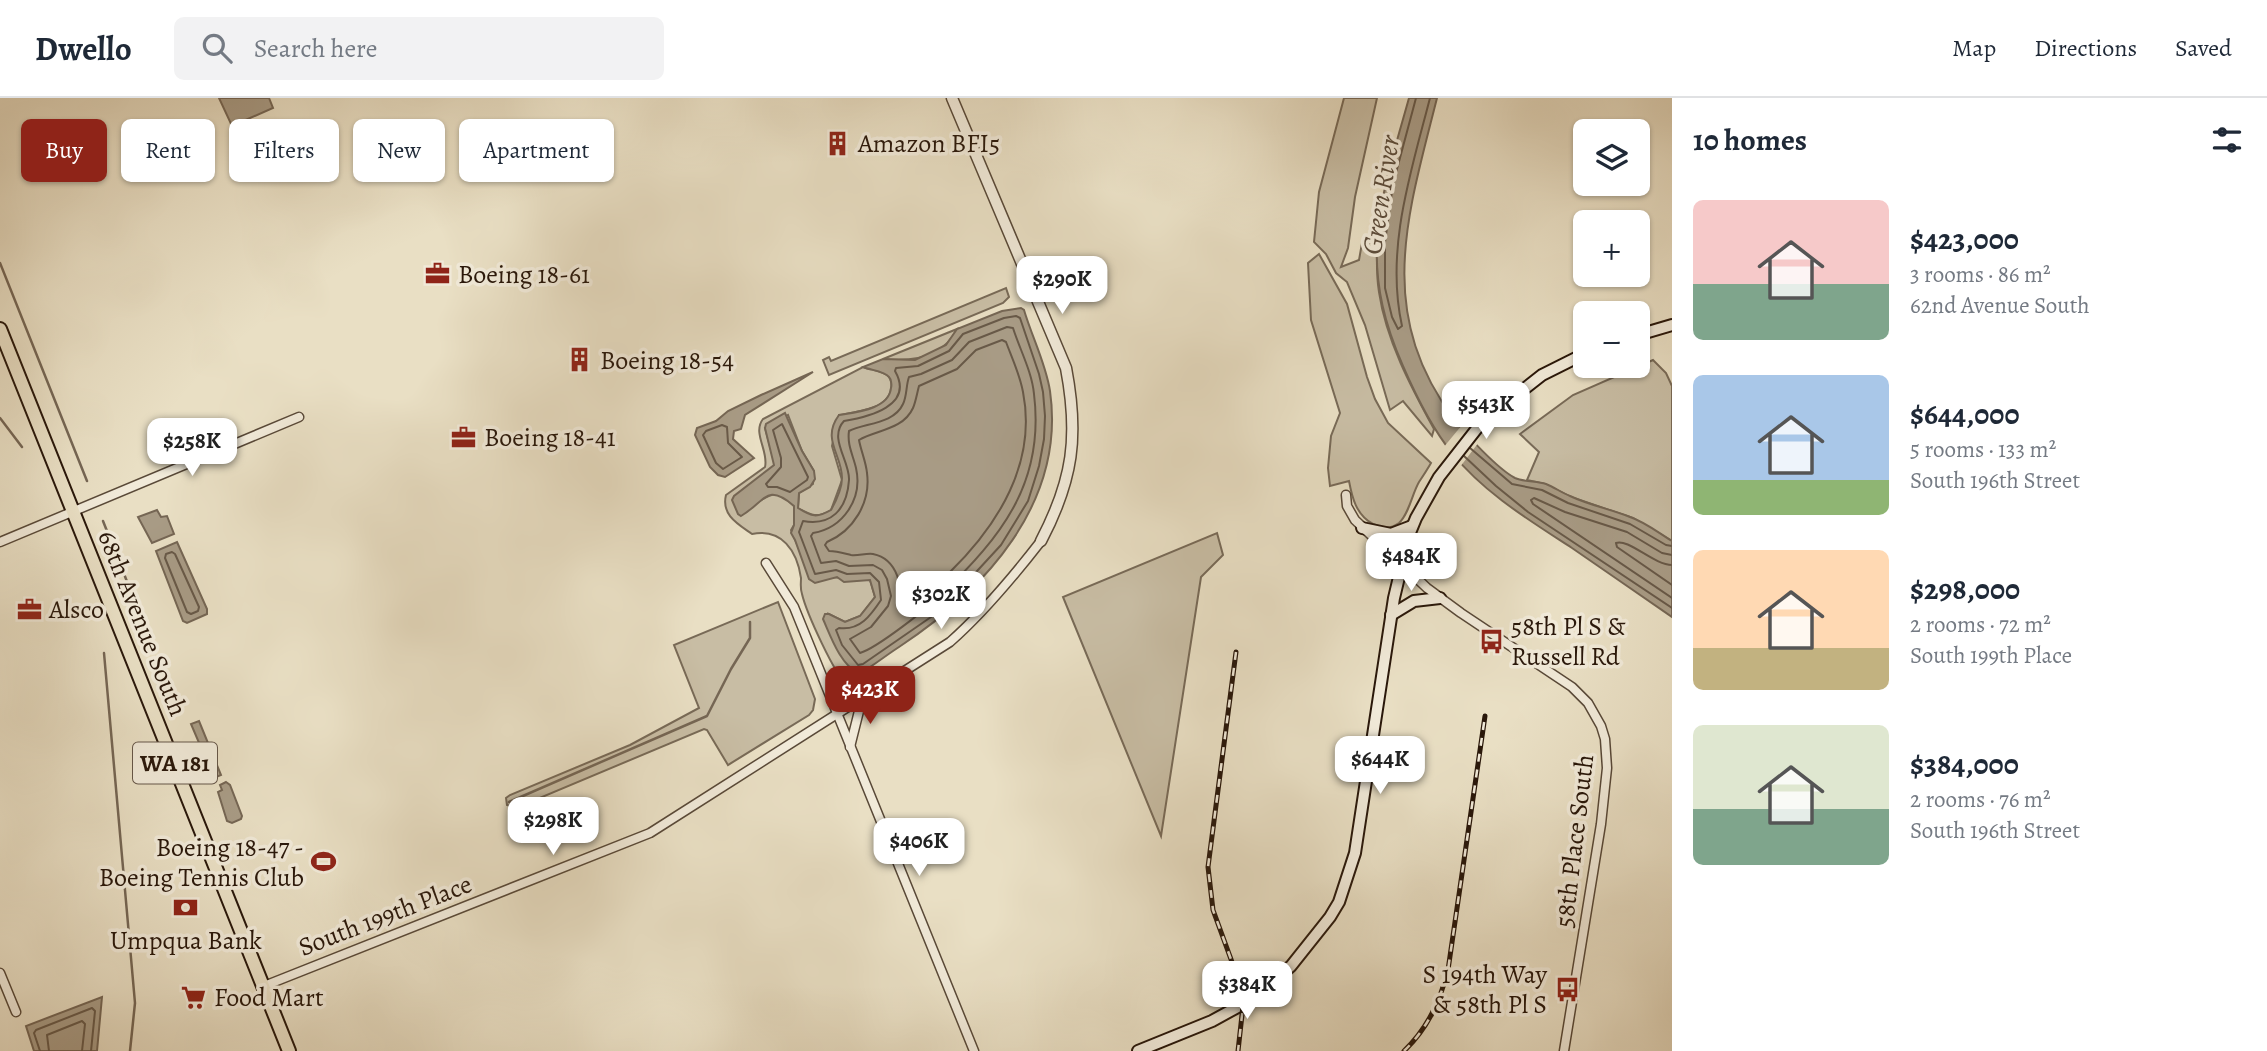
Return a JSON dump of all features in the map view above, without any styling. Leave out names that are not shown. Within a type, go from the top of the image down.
[{"type":"main road","points":[[1650,331],[1672,325]]},
{"type":"main road","name":"68th Avenue South","points":[[0,329],[289,1051]]},
{"type":"main road","points":[[1138,1051],[1212,1021],[1256,997],[1291,966],[1330,917],[1339,902],[1355,853],[1391,615],[1412,526],[1439,477],[1482,422],[1518,391],[1573,360]]},
{"type":"main road","points":[[1362,528],[1391,534],[1412,526]]},
{"type":"main road","points":[[1391,615],[1414,601],[1440,598]]},
{"type":"street","points":[[952,98],[1066,368],[1072,397],[1074,428],[1066,483],[1041,541]]},
{"type":"street","points":[[0,542],[299,417]]},
{"type":"street","name":"58th Place South","points":[[1346,495],[1350,514],[1401,565],[1440,598],[1572,687],[1595,714],[1605,739],[1607,768],[1601,824],[1564,1051]]},
{"type":"street","name":"South 199th Place","points":[[264,986],[641,837],[950,642],[1010,580],[1041,541]]},
{"type":"street","points":[[766,563],[794,607],[974,1051]]},
{"type":"street","points":[[850,747],[862,699]]},
{"type":"street","points":[[0,973],[16,1012]]},
{"type":"shaded area","points":[[1344,98],[1377,98],[1355,197],[1348,248],[1341,267],[1359,260],[1362,243],[1377,242],[1378,286],[1387,328],[1408,380],[1434,429],[1432,436],[1403,401],[1390,410],[1365,325],[1347,282],[1336,273],[1326,254],[1314,242],[1319,192]]},
{"type":"shaded area","points":[[1319,254],[1347,304],[1375,399],[1388,423],[1431,463],[1405,514],[1399,523],[1393,526],[1376,525],[1363,516],[1353,499],[1349,481],[1330,486],[1328,468],[1331,436],[1340,413],[1311,320],[1308,263]]},
{"type":"shaded area","points":[[1006,288],[1009,297],[1003,303],[829,375],[823,360],[829,357],[831,361]]},
{"type":"shaded area","points":[[957,329],[951,339],[935,352],[904,360],[883,359]]},
{"type":"shaded area","points":[[1653,360],[1666,373],[1672,386],[1672,541],[1633,518],[1571,497],[1545,484],[1527,480],[1539,452],[1520,434],[1573,395],[1612,378],[1650,378],[1650,361]]},
{"type":"shaded area","points":[[863,367],[887,375],[891,387],[885,401],[878,405],[839,415],[832,446],[842,480],[831,510],[814,515],[798,508],[799,493],[813,484],[814,471],[802,451],[788,415],[765,428],[775,465],[754,505],[771,495],[785,498],[796,508],[791,530],[799,549],[831,577],[870,580],[875,597],[860,616],[845,622],[829,614],[853,671],[859,674],[854,683],[848,685],[836,670],[809,614],[801,592],[799,568],[792,551],[780,538],[763,533],[752,534],[741,526],[728,513],[725,502],[726,495],[765,467],[759,430],[763,419]]},
{"type":"shaded area","points":[[1217,533],[1223,555],[1201,577],[1161,836],[1063,597]]},
{"type":"shaded area","points":[[778,602],[815,699],[809,715],[728,765],[704,729],[516,808],[507,805],[506,798],[510,795],[630,745],[699,708],[674,645]]},
{"type":"water","points":[[219,98],[269,98],[273,108],[248,119],[229,120]]},
{"type":"water","points":[[1409,98],[1437,98],[1416,182],[1405,262],[1406,301],[1414,340],[1429,379],[1459,426],[1508,474],[1546,484],[1577,499],[1636,519],[1672,541],[1672,617],[1524,516],[1478,481],[1437,433],[1419,400],[1386,321],[1377,259],[1385,187]]},
{"type":"water","points":[[1021,308],[1042,361],[1050,391],[1052,432],[1045,470],[1032,506],[1013,540],[961,599],[931,624],[859,674],[841,657],[823,619],[825,614],[845,622],[860,616],[875,597],[870,580],[844,582],[837,577],[815,583],[809,579],[791,533],[794,506],[777,495],[771,495],[741,516],[732,500],[774,465],[765,428],[766,424],[785,413],[814,471],[815,479],[810,487],[799,493],[798,508],[814,515],[831,510],[840,491],[842,478],[832,439],[834,424],[839,415],[863,411],[885,401],[891,387],[887,375],[863,367],[883,359],[915,360],[946,345],[957,329],[1002,311]]},
{"type":"water","points":[[813,372],[745,415],[741,429],[734,431],[733,439],[754,458],[725,477],[718,475],[710,467],[695,435],[697,428]]},
{"type":"water","points":[[157,510],[161,517],[167,516],[174,534],[152,543],[138,517]]},
{"type":"water","points":[[177,542],[207,609],[207,614],[187,623],[183,621],[156,551]]},
{"type":"water","points":[[199,721],[221,775],[214,778],[191,724]]},
{"type":"water","points":[[226,782],[230,785],[242,816],[232,823],[227,821],[218,792],[222,790],[220,785]]},
{"type":"water","points":[[102,997],[97,1051],[34,1051],[26,1026]]},
{"type":"pier","points":[[1462,425],[1479,442],[1460,467],[1443,448]]},
{"type":"waterway","points":[[0,263],[87,481]]},
{"type":"waterway","points":[[0,418],[22,447]]},
{"type":"waterway","points":[[103,521],[149,637]]},
{"type":"waterway","points":[[509,802],[707,716],[750,638],[750,622]]},
{"type":"waterway","points":[[104,653],[135,1003],[130,1051]]},
{"type":"railway","points":[[1236,652],[1208,867],[1213,910],[1236,973],[1243,1006],[1238,1051]]},
{"type":"railway","points":[[1404,1051],[1432,1014],[1448,970],[1485,716]]},
{"type":"place","name":"Amazon BFI5","points":[[838,143]]},
{"type":"place","name":"Boeing 18-61","points":[[438,274]]},
{"type":"place","name":"Boeing 18-54","points":[[580,360]]},
{"type":"place","name":"Boeing 18-41","points":[[464,437]]},
{"type":"place","name":"Alsco","points":[[29,609]]},
{"type":"place","name":"58th Pl S & Russell Rd","points":[[1491,641]]},
{"type":"place","name":"Boeing 18-47 - Boeing Tennis Club","points":[[324,862]]},
{"type":"place","name":"Umpqua Bank","points":[[186,908]]},
{"type":"place","name":"S 194th Way & 58th Pl S","points":[[1567,989]]},
{"type":"place","name":"Food Mart","points":[[194,997]]},
{"type":"water label","name":"Green River","points":[[1380,195]]}]
